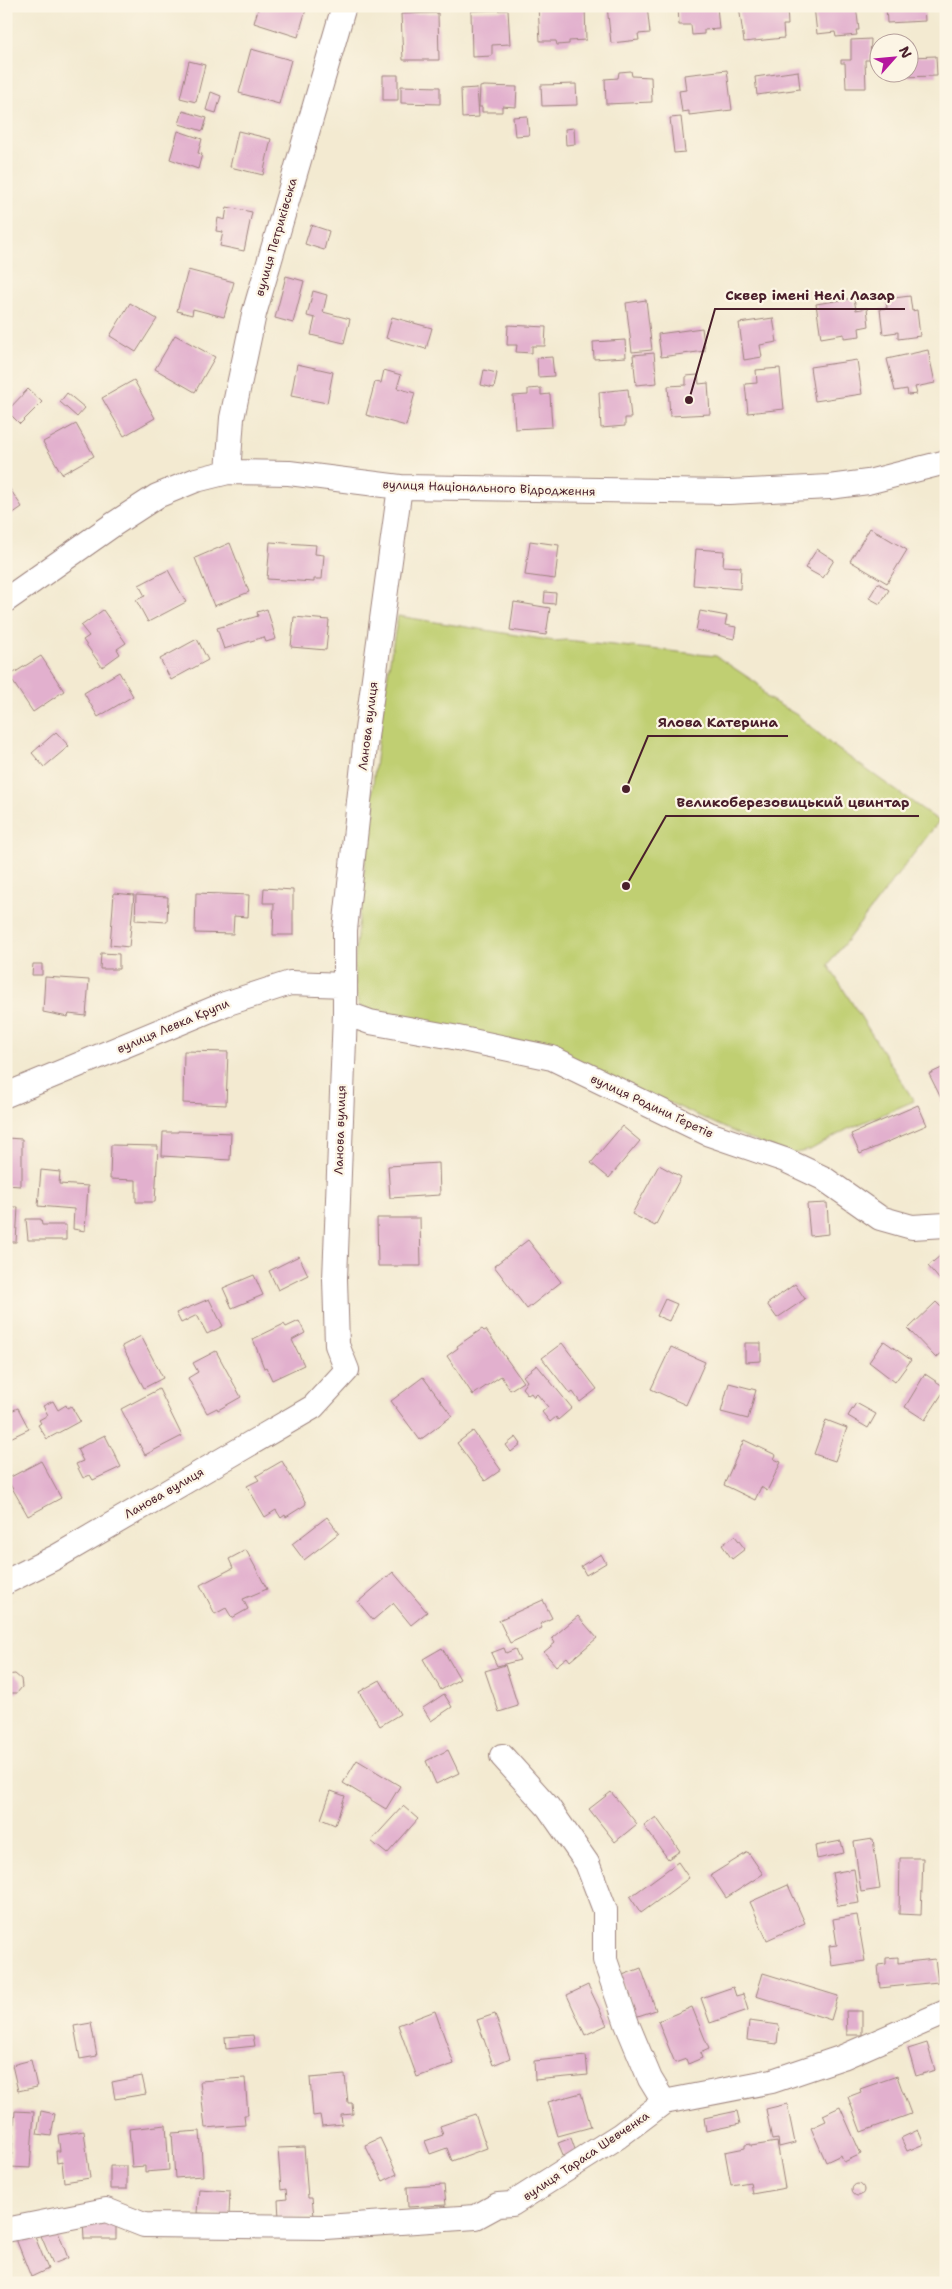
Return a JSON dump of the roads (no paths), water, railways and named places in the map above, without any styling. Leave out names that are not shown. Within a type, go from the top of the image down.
[{"type":"street","name":"вулиця Петриківська","points":[[228,472],[232,418],[254,314],[344,6]]},
{"type":"street","name":"вулиця Національного Відродження","points":[[6,600],[114,524],[158,496],[196,480],[228,472],[289,473],[400,487],[729,492],[868,482],[946,462]]},
{"type":"street","name":"Ланова вулиця","points":[[6,1582],[56,1556],[312,1407],[348,1370],[337,1345],[335,1279],[345,1013],[346,930],[366,737],[400,487]]},
{"type":"street","name":"вулиця Левка Крупи","points":[[6,1095],[234,1001],[290,983],[345,985]]},
{"type":"street","name":"вулиця Родини Ґеретів","points":[[345,1013],[370,1022],[552,1058],[709,1134],[785,1160],[823,1178],[880,1218],[912,1227],[946,1225]]},
{"type":"street","points":[[502,1756],[548,1807],[587,1863],[605,1910],[605,1960],[626,2024],[650,2079],[664,2102]]},
{"type":"street","name":"вулиця Тараса Шевченка","points":[[6,2230],[106,2210],[144,2225],[325,2227],[476,2217],[498,2206],[512,2204],[619,2136],[664,2102],[772,2080],[843,2057],[946,2012]]},
{"type":"place","name":"Сквер імені Нелі Лазар","points":[[689,400]]},
{"type":"place","name":"Ялова Катерина","points":[[626,789]]},
{"type":"place","name":"Великоберезовицький цвинтар","points":[[626,886]]}]
